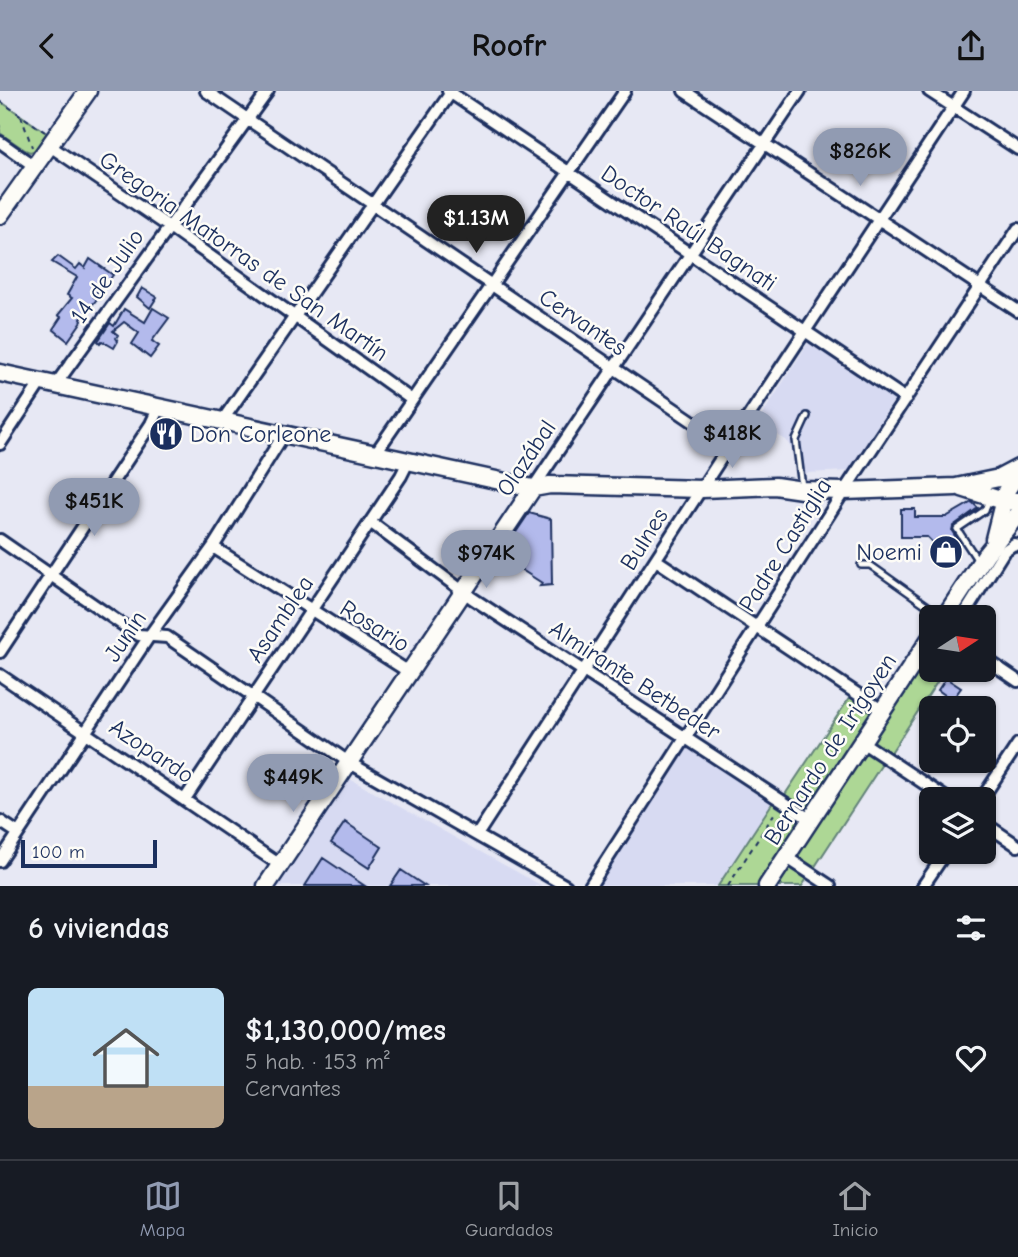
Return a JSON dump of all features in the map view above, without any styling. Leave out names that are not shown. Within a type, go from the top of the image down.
[{"type":"street","points":[[0,215],[40,151],[88,91]]},
{"type":"street","name":"Cervantes","points":[[206,91],[729,446]]},
{"type":"street","name":"14 de Julio","points":[[0,444],[268,91]]},
{"type":"street","points":[[375,454],[625,91]]},
{"type":"street","points":[[684,91],[1018,311]]},
{"type":"street","name":"Olazábal","points":[[265,886],[800,91]]},
{"type":"street","points":[[929,91],[1018,149]]},
{"type":"street","name":"Bulnes","points":[[477,835],[804,331],[964,91]]},
{"type":"street","points":[[222,421],[450,92]]},
{"type":"street","name":"Doctor Raúl Bagnati","points":[[450,92],[906,399]]},
{"type":"street","name":"Gregoria Matorras de San Martín","points":[[0,142],[40,151],[168,226],[412,400]]},
{"type":"street","name":"Padre Castiglia","points":[[590,886],[844,491],[1018,229]]},
{"type":"street","points":[[0,373],[533,488],[550,485],[698,494],[775,486],[844,491],[956,487],[1018,471]]},
{"type":"street","points":[[0,652],[151,425],[159,407]]},
{"type":"street","name":"Junín","points":[[0,861],[150,635],[213,547],[284,434]]},
{"type":"street","name":"Asamblea","points":[[185,799],[408,462]]},
{"type":"street","points":[[983,559],[998,528],[1004,499],[1018,471]]},
{"type":"street","points":[[956,487],[1004,499]]},
{"type":"street","points":[[953,605],[983,559],[1018,515]]},
{"type":"street","name":"Almirante Betbeder","points":[[370,522],[463,591],[810,820]]},
{"type":"street","points":[[0,541],[139,635],[167,637],[350,763],[566,886]]},
{"type":"street","points":[[970,605],[1004,551],[1014,544],[1018,545]]},
{"type":"street","name":"Rosario","points":[[213,547],[409,672]]},
{"type":"street","points":[[656,560],[883,711]]},
{"type":"street","name":"Bernardo de Irigoyen","points":[[767,886],[919,656]]},
{"type":"street","points":[[996,667],[1018,681]]},
{"type":"street","name":"Azopardo","points":[[0,675],[280,865]]},
{"type":"street","points":[[862,742],[929,787]]},
{"type":"street","points":[[990,787],[1018,744]]},
{"type":"street","points":[[0,821],[18,834]]},
{"type":"street","points":[[996,831],[1018,846]]},
{"type":"street","points":[[786,857],[830,886]]},
{"type":"street","points":[[923,886],[938,864]]},
{"type":"lane","points":[[803,490],[796,440],[807,416]]},
{"type":"lane","points":[[983,559],[957,529],[1004,499]]},
{"type":"lane","points":[[861,565],[870,565],[926,605]]},
{"type":"path","points":[[0,101],[20,115],[40,151]]},
{"type":"path","points":[[20,115],[40,151]]},
{"type":"path","points":[[727,886],[782,801]]},
{"type":"shaded area","points":[[808,343],[894,400],[848,471],[806,473],[786,440],[757,423]]},
{"type":"shaded area","points":[[685,747],[773,802],[718,886],[595,886]]},
{"type":"shaded area","points":[[348,778],[542,886],[276,886]]},
{"type":"green space","points":[[0,101],[48,134],[36,150],[25,150],[0,133]]},
{"type":"green space","points":[[919,664],[919,683],[936,683],[928,696],[919,696],[919,710],[890,754],[869,740]]},
{"type":"green space","points":[[852,694],[877,711],[808,812],[784,796]]},
{"type":"green space","points":[[863,747],[884,761],[814,868],[794,854]]},
{"type":"green space","points":[[773,802],[805,822],[764,886],[718,886]]},
{"type":"green space","points":[[788,863],[808,877],[802,886],[772,886]]},
{"type":"building","points":[[58,256],[76,269],[80,264],[85,268],[90,259],[113,275],[107,283],[104,280],[94,297],[97,299],[68,341],[53,329],[61,317],[58,315],[72,298],[67,295],[77,277],[52,262]]},
{"type":"building","points":[[142,288],[157,297],[150,308],[137,297]]},
{"type":"building","points":[[153,308],[169,318],[152,341],[159,346],[150,358],[132,344],[139,333],[124,322],[113,331],[118,335],[114,348],[98,341],[110,323],[114,326],[124,309],[145,322]]},
{"type":"building","name":"Don Corleone","points":[[164,428],[178,430],[175,443],[153,437],[157,431]]},
{"type":"building","points":[[972,502],[978,508],[953,526],[952,531],[959,542],[947,557],[927,537],[901,537],[901,509],[915,509],[915,517],[946,517]]},
{"type":"building","points":[[529,513],[551,519],[552,585],[540,586],[542,583],[500,556]]},
{"type":"building","points":[[943,683],[954,683],[961,688],[955,696],[946,696],[938,690]]},
{"type":"building","points":[[345,822],[382,847],[369,868],[331,843]]},
{"type":"building","points":[[323,858],[365,886],[305,886]]},
{"type":"building","points":[[401,870],[425,886],[390,886]]},
{"type":"place","name":"Don Corleone","points":[[166,434]]},
{"type":"place","name":"Noemi","points":[[946,552]]}]
